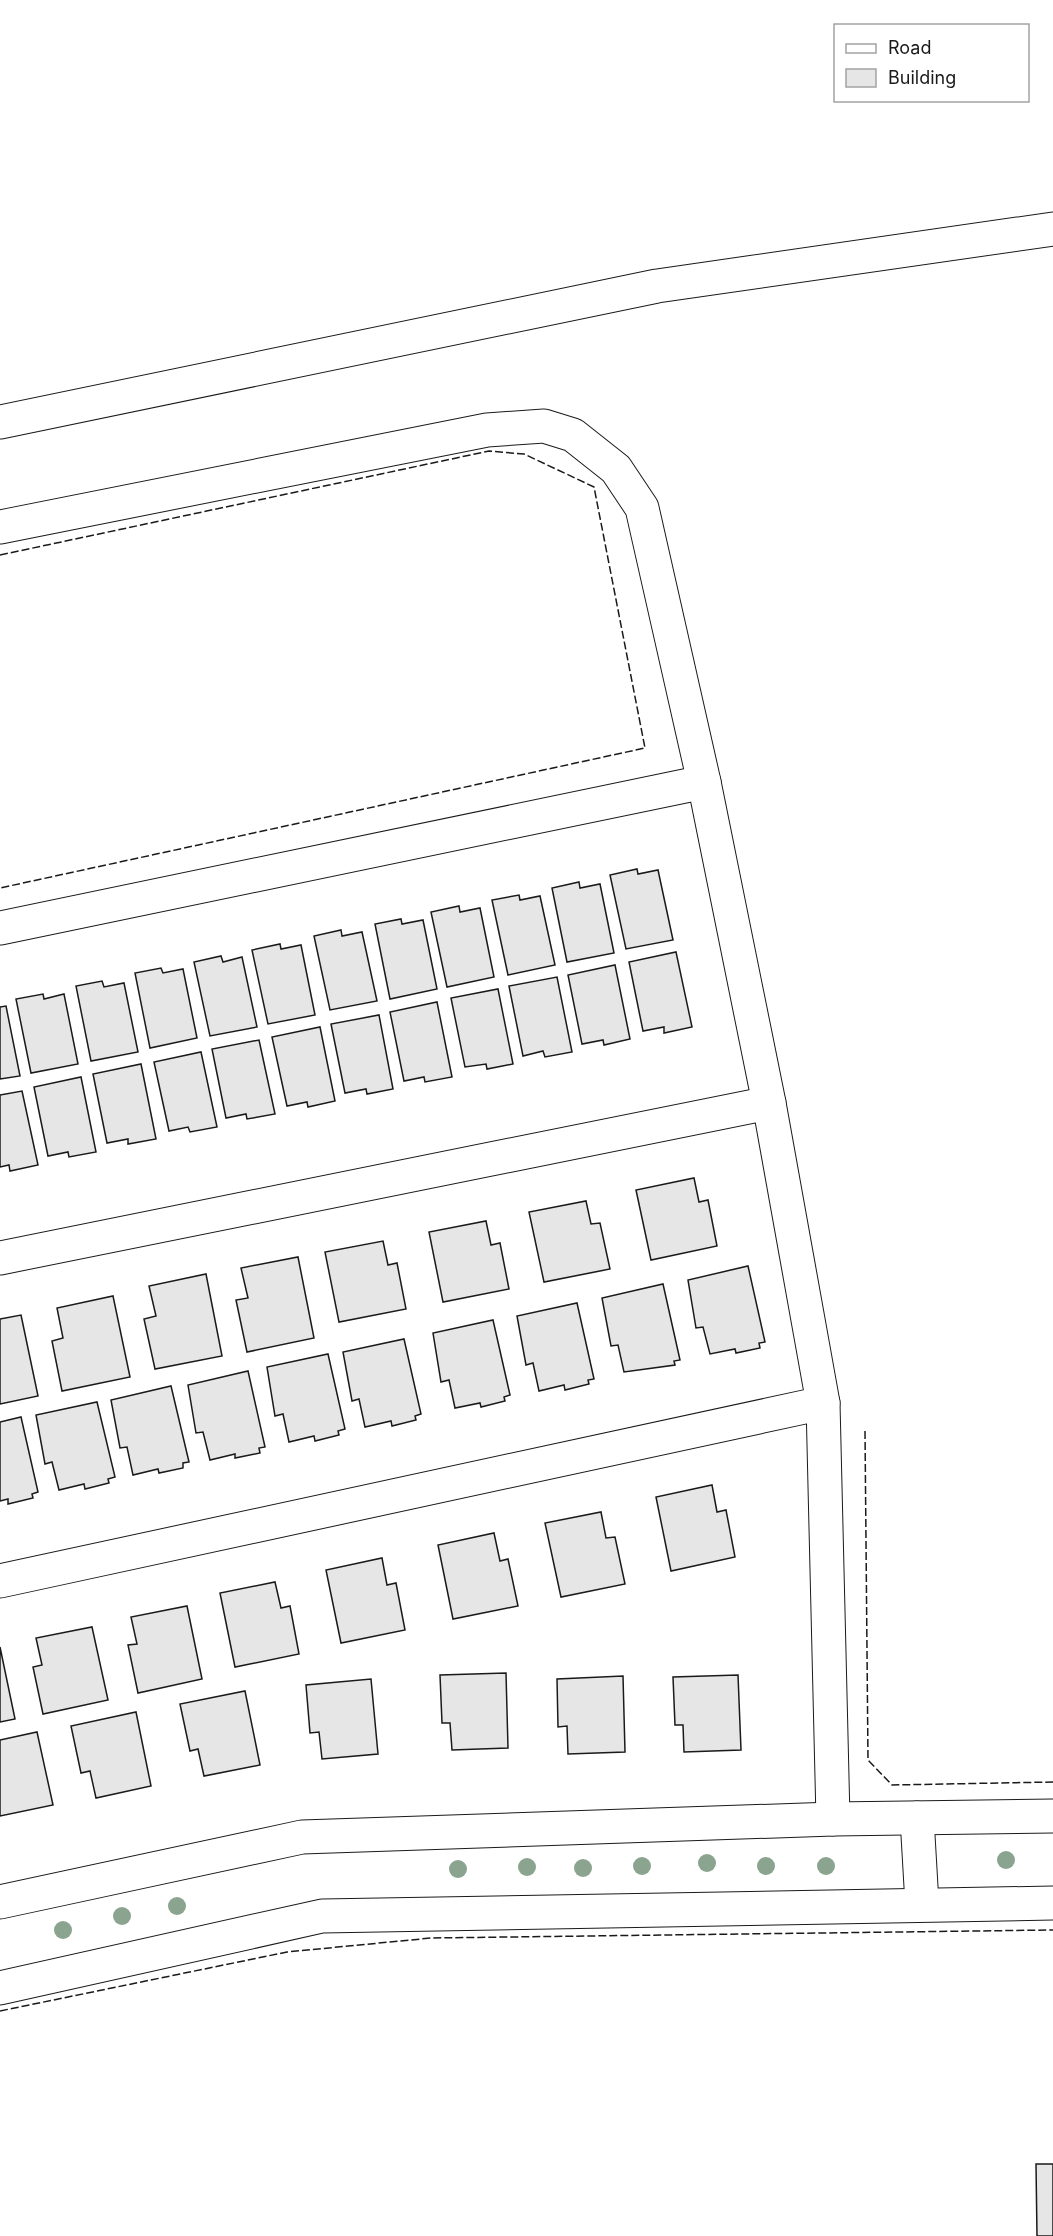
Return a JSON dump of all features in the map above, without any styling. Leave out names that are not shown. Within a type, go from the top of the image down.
[{"type":"street","points":[[0,422],[657,286],[1053,229]]},
{"type":"street","points":[[0,526],[487,430],[544,426],[573,435],[616,469],[642,508],[704,782],[770,1103],[823,1403],[833,1819]]},
{"type":"street","points":[[0,928],[704,782]]},
{"type":"street","points":[[0,1258],[770,1103]]},
{"type":"street","points":[[0,1581],[823,1403]]},
{"type":"street","points":[[0,1902],[302,1837],[833,1819],[1053,1816]]},
{"type":"street","points":[[917,1818],[922,1904]]},
{"type":"street","points":[[0,1988],[322,1916],[1053,1903]]},
{"type":"building","points":[[637,869],[638,874],[658,870],[673,940],[626,949],[610,875]]},
{"type":"building","points":[[579,882],[580,888],[600,884],[614,953],[567,962],[552,888]]},
{"type":"building","points":[[519,895],[520,900],[540,896],[555,965],[508,975],[492,900]]},
{"type":"building","points":[[459,906],[460,912],[480,908],[494,977],[447,987],[431,912]]},
{"type":"building","points":[[401,919],[402,924],[423,920],[437,989],[390,999],[375,924]]},
{"type":"building","points":[[341,930],[342,936],[362,932],[377,1001],[330,1010],[314,936]]},
{"type":"building","points":[[280,944],[281,949],[301,945],[315,1015],[268,1024],[252,950]]},
{"type":"building","points":[[676,952],[692,1027],[664,1033],[664,1027],[643,1031],[629,962]]},
{"type":"building","points":[[221,956],[223,962],[242,957],[257,1027],[210,1036],[194,962]]},
{"type":"building","points":[[615,965],[630,1039],[604,1045],[603,1040],[582,1044],[568,975]]},
{"type":"building","points":[[161,968],[163,973],[183,969],[197,1038],[150,1048],[135,973]]},
{"type":"building","points":[[557,977],[572,1052],[545,1057],[543,1051],[523,1056],[509,986]]},
{"type":"building","points":[[102,981],[104,987],[124,983],[138,1052],[91,1061],[76,986]]},
{"type":"building","points":[[498,989],[513,1064],[487,1069],[486,1064],[465,1067],[451,998]]},
{"type":"building","points":[[43,994],[44,999],[64,994],[78,1064],[31,1073],[16,999]]},
{"type":"building","points":[[437,1002],[452,1077],[425,1082],[424,1077],[404,1081],[390,1012]]},
{"type":"building","points":[[6,1006],[20,1076],[0,1079],[0,1007]]},
{"type":"building","points":[[379,1015],[393,1089],[367,1094],[366,1089],[345,1093],[331,1024]]},
{"type":"building","points":[[320,1027],[335,1101],[308,1107],[307,1102],[287,1106],[272,1037]]},
{"type":"building","points":[[259,1040],[275,1114],[247,1119],[246,1114],[226,1118],[212,1049]]},
{"type":"building","points":[[201,1052],[217,1127],[190,1132],[188,1127],[169,1131],[154,1062]]},
{"type":"building","points":[[141,1064],[156,1139],[128,1144],[128,1139],[107,1143],[93,1074]]},
{"type":"building","points":[[81,1077],[96,1152],[69,1157],[68,1152],[48,1156],[34,1087]]},
{"type":"building","points":[[22,1091],[38,1165],[10,1171],[9,1165],[0,1167],[0,1095]]},
{"type":"building","points":[[694,1178],[699,1202],[708,1200],[717,1246],[651,1260],[636,1190]]},
{"type":"building","points":[[586,1201],[591,1224],[600,1223],[610,1269],[544,1282],[529,1212]]},
{"type":"building","points":[[486,1221],[491,1245],[500,1243],[509,1289],[443,1302],[429,1232]]},
{"type":"building","points":[[383,1241],[388,1265],[397,1263],[406,1309],[339,1322],[325,1252]]},
{"type":"building","points":[[298,1257],[314,1338],[247,1352],[236,1300],[248,1298],[241,1268]]},
{"type":"building","points":[[748,1266],[765,1342],[759,1343],[760,1348],[736,1353],[735,1349],[710,1354],[703,1327],[696,1328],[688,1280]]},
{"type":"building","points":[[206,1274],[222,1356],[155,1369],[144,1319],[156,1316],[149,1286]]},
{"type":"building","points":[[663,1284],[680,1360],[674,1361],[675,1365],[624,1372],[618,1345],[611,1346],[602,1298]]},
{"type":"building","points":[[113,1296],[130,1377],[62,1391],[52,1341],[63,1338],[57,1308]]},
{"type":"building","points":[[577,1303],[594,1379],[588,1380],[589,1384],[565,1390],[564,1385],[539,1391],[533,1363],[526,1365],[517,1316]]},
{"type":"building","points":[[21,1315],[38,1396],[0,1404],[0,1319]]},
{"type":"building","points":[[493,1320],[510,1395],[504,1397],[505,1401],[481,1407],[480,1403],[455,1408],[449,1380],[441,1382],[433,1333]]},
{"type":"building","points":[[404,1339],[421,1414],[415,1416],[416,1420],[392,1426],[391,1421],[365,1427],[359,1399],[352,1401],[343,1352]]},
{"type":"building","points":[[328,1354],[345,1429],[338,1431],[339,1435],[315,1441],[314,1436],[289,1442],[283,1414],[275,1416],[267,1367]]},
{"type":"building","points":[[248,1371],[265,1447],[259,1448],[260,1453],[235,1458],[235,1454],[210,1460],[203,1432],[196,1433],[188,1385]]},
{"type":"building","points":[[171,1386],[189,1462],[183,1463],[183,1468],[159,1473],[158,1469],[133,1475],[127,1447],[120,1448],[111,1400]]},
{"type":"building","points":[[97,1402],[115,1477],[108,1479],[109,1483],[85,1489],[84,1484],[59,1490],[52,1462],[45,1464],[36,1415]]},
{"type":"building","points":[[21,1417],[38,1492],[32,1494],[33,1498],[8,1504],[8,1499],[0,1501],[0,1422]]},
{"type":"building","points":[[712,1485],[717,1512],[726,1510],[735,1557],[671,1571],[656,1497]]},
{"type":"building","points":[[601,1512],[606,1538],[615,1537],[625,1584],[561,1597],[545,1523]]},
{"type":"building","points":[[494,1533],[500,1561],[508,1559],[518,1606],[453,1619],[438,1545]]},
{"type":"building","points":[[382,1558],[387,1585],[396,1583],[405,1630],[341,1643],[326,1570]]},
{"type":"building","points":[[275,1582],[281,1608],[290,1606],[299,1654],[235,1667],[220,1593]]},
{"type":"building","points":[[187,1606],[202,1679],[138,1693],[128,1645],[137,1644],[131,1617]]},
{"type":"building","points":[[92,1627],[108,1700],[43,1714],[33,1667],[42,1665],[36,1638]]},
{"type":"building","points":[[0,1647],[15,1719],[0,1722]]},
{"type":"building","points":[[506,1673],[508,1748],[452,1750],[450,1723],[442,1723],[440,1675]]},
{"type":"building","points":[[738,1675],[741,1750],[684,1752],[683,1725],[675,1725],[673,1677]]},
{"type":"building","points":[[623,1676],[625,1752],[568,1754],[567,1726],[558,1727],[557,1679]]},
{"type":"building","points":[[371,1679],[378,1754],[322,1759],[319,1732],[310,1733],[306,1685]]},
{"type":"building","points":[[245,1691],[260,1765],[204,1776],[198,1749],[190,1751],[180,1704]]},
{"type":"building","points":[[136,1712],[151,1786],[96,1798],[90,1771],[81,1773],[71,1726]]},
{"type":"building","points":[[37,1732],[53,1805],[0,1816],[0,1740]]},
{"type":"building","points":[[1036,2164],[1053,2164],[1053,2236],[1037,2236]]},
{"type":"fence","points":[[0,555],[489,451],[524,454],[594,487],[645,748],[0,888]]},
{"type":"fence","points":[[865,1431],[868,1760],[892,1785],[1053,1782]]},
{"type":"fence","points":[[0,2011],[287,1952],[431,1938],[1053,1930]]}]
